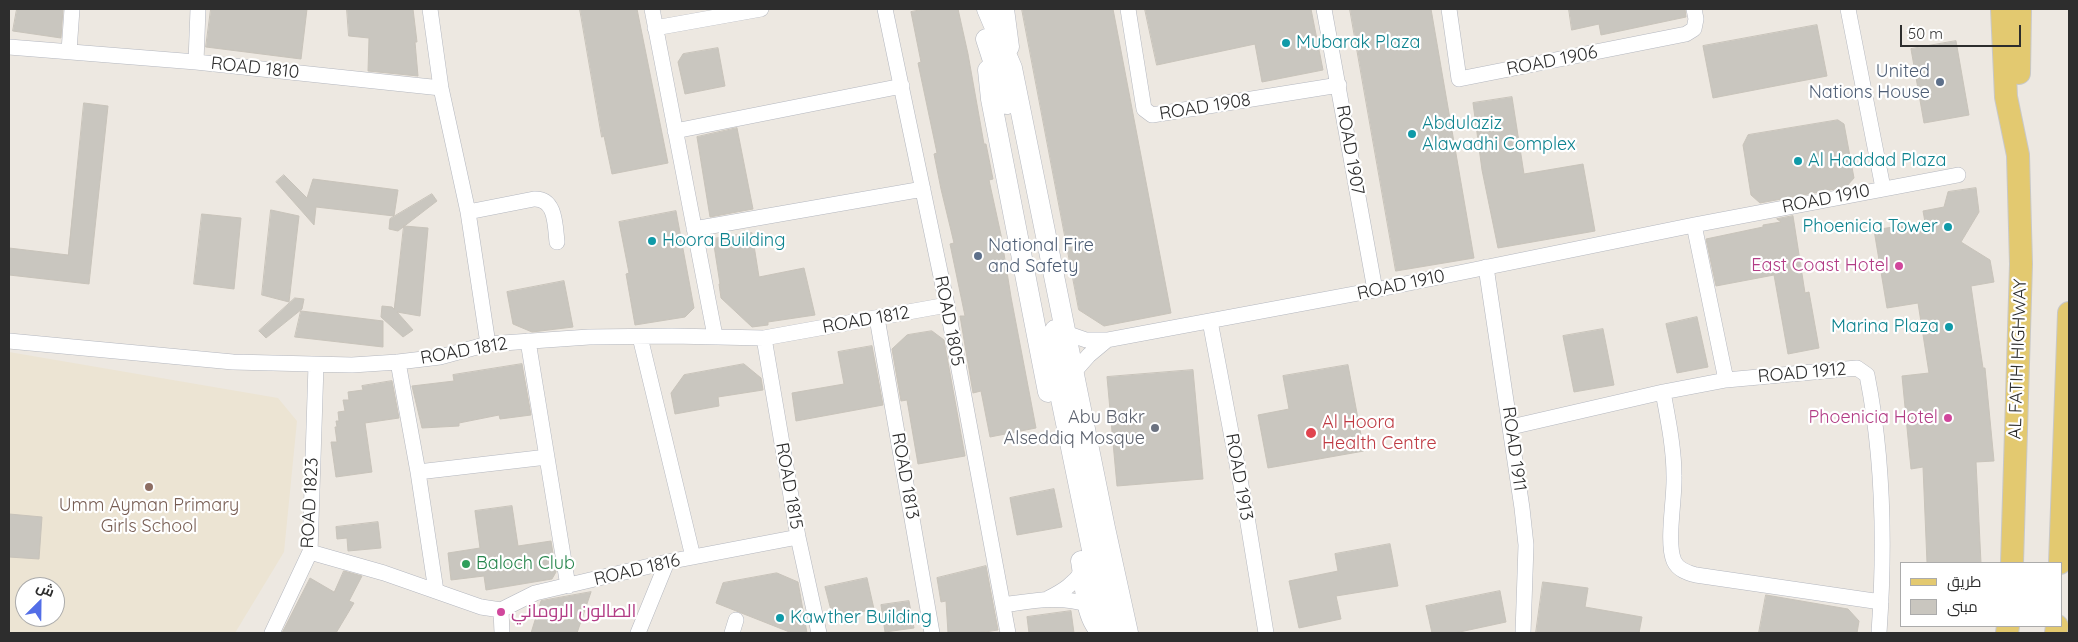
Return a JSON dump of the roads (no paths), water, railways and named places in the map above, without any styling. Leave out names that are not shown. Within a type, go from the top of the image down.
[{"type":"main road","points":[[975,9],[1005,96],[1052,309],[1060,394],[1098,579],[1112,633]]},
{"type":"main road","points":[[987,9],[1012,68]]},
{"type":"main road","points":[[1004,9],[1012,68],[1114,573],[1128,633]]},
{"type":"main road","name":"AL FATIH HIGHWAY","points":[[2002,9],[2006,97],[2018,154]]},
{"type":"main road","name":"AL FATIH HIGHWAY","points":[[2012,562],[2021,264],[2018,154],[2020,9]]},
{"type":"main road","points":[[984,33],[991,99],[1089,605],[1094,624],[1103,633]]},
{"type":"main road","points":[[2060,562],[2069,313]]},
{"type":"street","points":[[69,51],[72,9]]},
{"type":"street","points":[[196,62],[198,9]]},
{"type":"street","points":[[430,9],[441,88],[468,212],[488,344]]},
{"type":"street","points":[[652,9],[715,336]]},
{"type":"street","points":[[655,28],[761,9]]},
{"type":"street","name":"ROAD 1805","points":[[885,9],[946,305],[1008,633]]},
{"type":"street","name":"ROAD 1908","points":[[1128,9],[1144,109],[1152,116],[1339,85]]},
{"type":"street","name":"ROAD 1907","points":[[1324,9],[1376,290]]},
{"type":"street","name":"ROAD 1906","points":[[1449,9],[1459,79],[1686,34],[1694,30],[1696,19],[1694,9]]},
{"type":"street","points":[[1848,9],[1883,188]]},
{"type":"street","name":"ROAD 1810","points":[[9,47],[196,62],[441,88]]},
{"type":"street","points":[[676,131],[902,86]]},
{"type":"street","name":"ROAD 1910","points":[[1066,333],[1086,340],[1107,340],[1376,290],[1694,225],[1958,175]]},
{"type":"street","points":[[694,229],[922,189]]},
{"type":"street","points":[[468,212],[534,199],[544,201],[553,213],[558,242]]},
{"type":"street","points":[[1694,225],[1726,380]]},
{"type":"street","name":"ROAD 1911","points":[[1486,267],[1511,427],[1526,545],[1523,633]]},
{"type":"street","name":"ROAD 1812","points":[[9,342],[233,362],[352,366],[440,357],[488,344],[528,341],[590,337],[715,336],[764,338],[946,305]]},
{"type":"street","name":"ROAD 1813","points":[[877,318],[932,633]]},
{"type":"street","name":"ROAD 1913","points":[[1210,321],[1247,517],[1266,633]]},
{"type":"street","points":[[640,337],[693,557]]},
{"type":"street","name":"ROAD 1815","points":[[764,338],[798,537],[819,633]]},
{"type":"street","name":"ROAD 1910","points":[[1074,372],[1089,355],[1107,340]]},
{"type":"street","points":[[528,341],[568,586]]},
{"type":"street","points":[[398,362],[418,472],[436,591]]},
{"type":"street","name":"ROAD 1823","points":[[272,633],[310,552],[316,365]]},
{"type":"street","name":"ROAD 1912","points":[[1511,427],[1663,392],[1726,380],[1858,368],[1866,375],[1872,401],[1883,509],[1879,633]]},
{"type":"street","points":[[1663,392],[1674,475],[1672,548],[1674,560],[1678,566],[1684,571],[1696,575],[1881,602]]},
{"type":"street","points":[[418,472],[547,458]]},
{"type":"street","name":"ROAD 1816","points":[[501,610],[530,595],[667,562],[798,537]]},
{"type":"street","points":[[310,552],[488,609],[501,610],[502,633]]},
{"type":"street","points":[[638,633],[667,562]]},
{"type":"street","points":[[1049,598],[1068,587],[1083,570]]},
{"type":"street","points":[[1003,605],[1049,598],[1089,605]]},
{"type":"place","name":"Mubarak Plaza","points":[[1286,43]]},
{"type":"place","name":"United Nations House","points":[[1940,82]]},
{"type":"place","name":"Abdulaziz Alawadhi Complex","points":[[1412,134]]},
{"type":"place","name":"Al Haddad Plaza","points":[[1798,161]]},
{"type":"place","name":"Phoenicia Tower","points":[[1948,227]]},
{"type":"place","name":"Hoora Building","points":[[652,241]]},
{"type":"place","name":"National Fire and Safety","points":[[978,256]]},
{"type":"place","name":"East Coast Hotel","points":[[1899,266]]},
{"type":"place","name":"Marina Plaza","points":[[1949,327]]},
{"type":"place","name":"Phoenicia Hotel","points":[[1948,418]]},
{"type":"place","name":"Abu Bakr Alseddiq Mosque","points":[[1155,428]]},
{"type":"place","name":"Al Hoora Health Centre","points":[[1311,433]]},
{"type":"place","name":"Umm Ayman Primary Girls School","points":[[149,487]]},
{"type":"place","name":"Baloch Club","points":[[466,564]]},
{"type":"place","name":"الصالون الروماني","points":[[501,612]]},
{"type":"place","name":"Kawther Building","points":[[780,618]]}]
